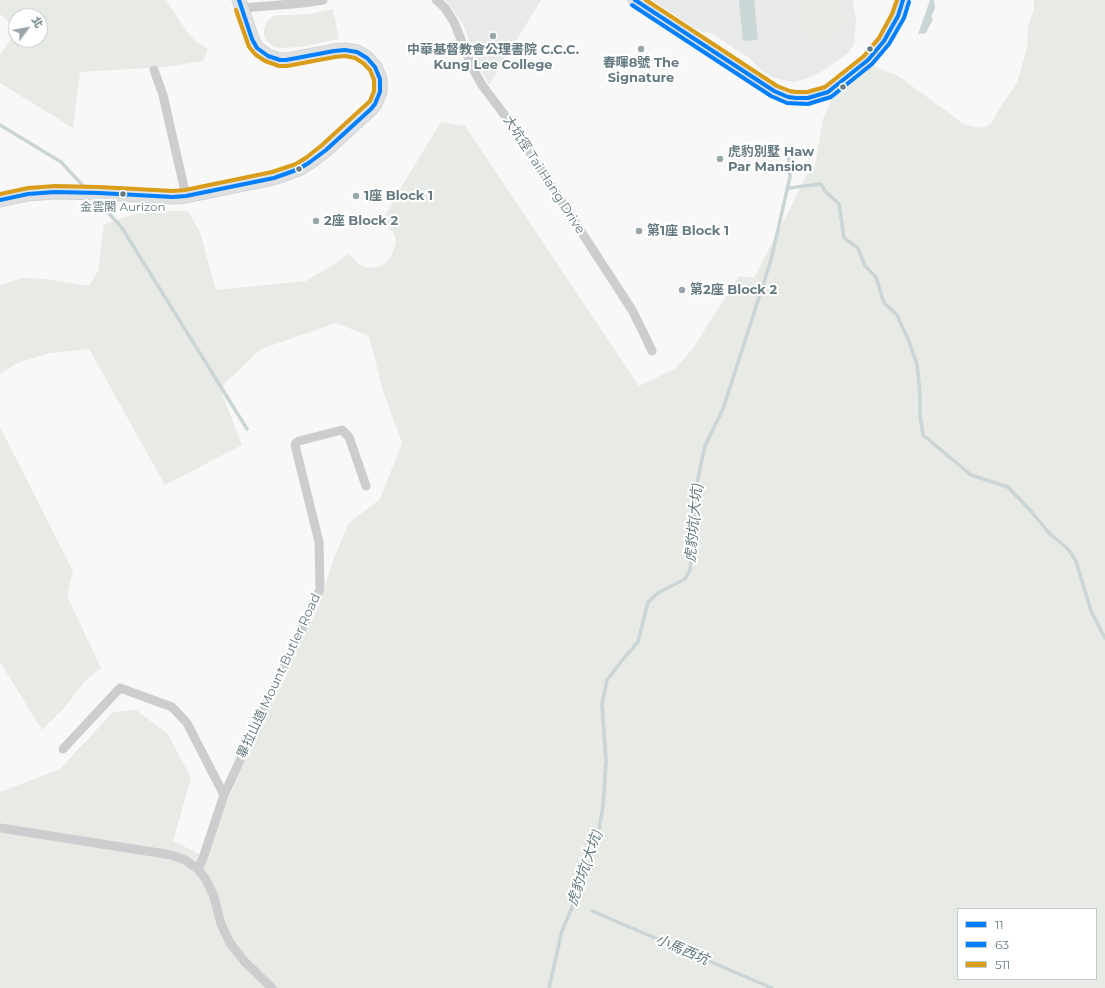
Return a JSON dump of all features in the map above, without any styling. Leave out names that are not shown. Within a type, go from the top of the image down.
[{"type":"street","points":[[0,200],[40,193],[90,193],[173,197],[186,196],[274,178],[299,169],[326,150],[375,104],[380,92],[380,79],[375,67],[367,58],[357,52],[340,50],[286,60],[280,60],[268,56],[260,51],[254,44],[240,4],[304,3],[322,0]]},
{"type":"street","name":"大坑徑 Tai Hang Drive","points":[[436,0],[454,22],[472,67],[482,85],[512,126],[632,310],[652,351]]},
{"type":"street","points":[[635,0],[774,90],[788,97],[808,98],[828,92],[868,60],[884,41],[898,16],[903,0]]},
{"type":"street","points":[[154,70],[163,95],[186,196]]},
{"type":"street","name":"畢拉山道 Mount Butler Road","points":[[198,869],[224,795],[279,676],[294,648],[320,589],[319,542],[295,445],[296,443],[342,430],[349,437],[366,486]]},
{"type":"street","points":[[63,749],[120,688],[172,707],[187,723],[224,795]]},
{"type":"street","points":[[0,828],[159,853],[185,860],[198,869],[205,878],[214,897],[220,924],[230,943],[246,962],[272,988]]},
{"type":"shaded area","points":[[0,0],[166,0],[195,41],[208,49],[203,61],[164,67],[80,72],[73,128],[0,83],[0,55],[8,43],[8,48],[48,48],[48,8],[8,8],[8,22],[0,14]]},
{"type":"shaded area","name":"中華基督教會公理書院 C.C.C. Kung Lee College","points":[[445,0],[541,0],[489,85],[478,64],[463,25]]},
{"type":"shaded area","points":[[652,0],[853,0],[856,20],[854,45],[847,54],[824,70],[809,78],[794,82],[773,78],[762,71],[749,58],[711,33],[702,32],[693,27]]},
{"type":"shaded area","points":[[739,0],[754,0],[758,40],[743,41]]},
{"type":"shaded area","points":[[797,0],[842,0],[845,21],[844,29],[839,35],[832,38],[817,40],[810,39],[803,34],[800,27]]},
{"type":"shaded area","points":[[930,0],[934,0],[935,8],[931,17],[933,19],[926,33],[918,34]]},
{"type":"shaded area","points":[[1034,0],[1105,0],[1105,988],[0,988],[0,792],[60,769],[113,712],[136,710],[168,734],[191,778],[173,841],[203,856],[258,731],[296,656],[322,598],[333,560],[349,523],[380,499],[402,443],[383,391],[369,336],[336,323],[261,349],[220,388],[242,445],[165,485],[89,349],[50,353],[17,363],[0,374],[0,285],[22,278],[45,279],[89,286],[98,271],[104,224],[144,211],[188,211],[200,232],[216,290],[306,281],[349,254],[358,264],[363,266],[369,268],[381,266],[391,257],[396,240],[394,234],[382,221],[441,122],[465,126],[639,386],[676,368],[693,348],[739,276],[754,278],[808,173],[814,171],[823,119],[836,91],[866,63],[898,76],[964,124],[980,128],[987,126],[992,122],[1002,104],[1017,83],[1027,48],[1028,27],[1034,9]]},
{"type":"shaded area","points":[[333,9],[339,39],[300,47],[282,48],[274,47],[264,36],[266,22],[273,16],[309,14]]},
{"type":"shaded area","points":[[0,427],[73,571],[67,596],[101,668],[84,682],[66,706],[42,730],[0,662]]},
{"type":"waterway","points":[[0,125],[61,162],[87,190]]},
{"type":"waterway","name":"虎豹坑(大坑)","points":[[549,988],[562,931],[585,877],[597,841],[603,806],[606,761],[602,704],[607,680],[638,642],[648,602],[658,593],[685,579],[690,570],[694,531],[695,493],[705,446],[723,409],[771,260],[790,177],[788,148]]},
{"type":"waterway","points":[[788,188],[821,184],[825,191],[839,204],[844,238],[858,248],[865,266],[876,277],[884,303],[897,315],[908,339],[917,364],[920,394],[920,415],[923,435],[971,475],[1008,487],[1050,534],[1068,549],[1076,561],[1091,611],[1105,638]]},
{"type":"waterway","points":[[94,197],[122,228],[247,429]]},
{"type":"waterway","name":"小馬西坑","points":[[592,911],[772,988]]},
{"type":"transit line","name":"11","points":[[0,200],[28,194],[55,192],[173,197],[186,196],[274,178],[299,169],[310,162],[326,150],[375,104],[380,92],[380,79],[375,67],[367,58],[357,52],[345,50],[286,60],[280,60],[268,56],[257,48],[252,39],[239,0]]},
{"type":"transit line","name":"11","points":[[635,0],[774,91],[788,97],[796,98],[808,98],[828,92],[868,60],[884,41],[898,16],[903,0]]},
{"type":"transit line","name":"511","points":[[646,0],[777,86],[796,92],[807,92],[825,87],[864,56],[879,38],[892,14],[897,0]]},
{"type":"transit line","name":"63","points":[[632,5],[771,96],[787,103],[808,104],[831,97],[872,64],[889,44],[904,18],[909,2]]},
{"type":"transit line","name":"511","points":[[0,194],[28,188],[55,186],[173,191],[185,190],[272,172],[296,164],[307,157],[370,101],[374,91],[374,80],[370,70],[363,63],[355,58],[345,56],[287,66],[279,66],[265,61],[256,55],[249,47],[236,10]]},
{"type":"place","name":"中華基督教會公理書院 C.C.C. Kung Lee College","points":[[493,36]]},
{"type":"place","name":"春暉8號 The Signature","points":[[641,49]]},
{"type":"place","name":"虎豹別墅 Haw Par Mansion","points":[[720,159]]},
{"type":"place","name":"金雲閣 Aurizon","points":[[123,194]]},
{"type":"place","name":"1座 Block 1","points":[[356,196]]},
{"type":"place","name":"2座 Block 2","points":[[316,221]]},
{"type":"place","name":"第1座 Block 1","points":[[639,231]]},
{"type":"place","name":"第2座 Block 2","points":[[682,290]]}]
